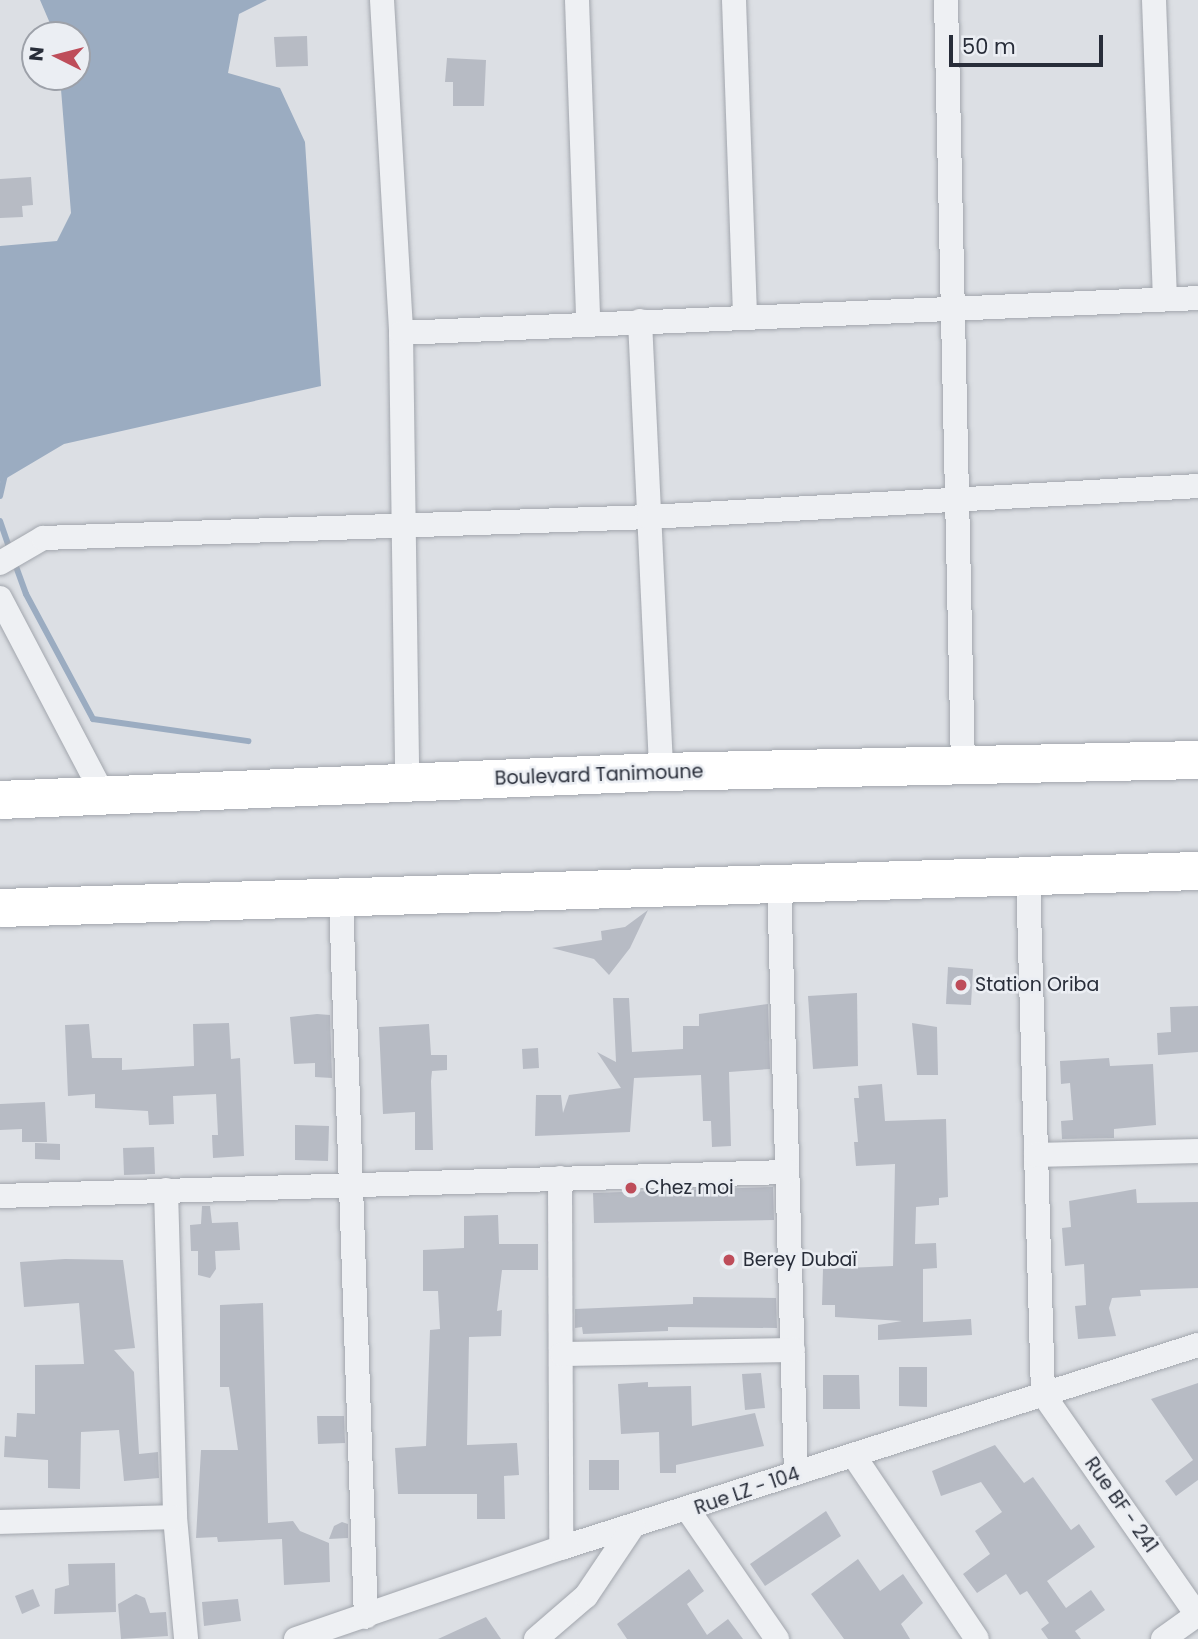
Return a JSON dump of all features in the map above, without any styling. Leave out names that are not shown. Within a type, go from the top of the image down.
[{"type":"main road","name":"Boulevard Tanimoune","points":[[0,800],[661,772],[1198,760]]},
{"type":"main road","points":[[0,908],[341,900],[779,881],[1198,871]]},
{"type":"street","points":[[383,0],[401,333],[407,784]]},
{"type":"street","points":[[576,0],[588,323]]},
{"type":"street","points":[[734,0],[745,318]]},
{"type":"street","points":[[946,0],[964,765]]},
{"type":"street","points":[[1154,0],[1165,299]]},
{"type":"street","points":[[401,333],[953,306],[1198,298]]},
{"type":"street","points":[[640,321],[661,772]]},
{"type":"street","points":[[0,563],[43,538],[404,523],[649,517],[958,497],[1198,486]]},
{"type":"street","points":[[0,598],[104,796]]},
{"type":"street","points":[[1028,876],[1044,1394]]},
{"type":"street","points":[[779,881],[796,1473]]},
{"type":"street","points":[[341,900],[366,1617]]},
{"type":"street","points":[[1036,1155],[1198,1151]]},
{"type":"street","points":[[0,1196],[351,1183],[787,1172]]},
{"type":"street","points":[[560,1178],[561,1548]]},
{"type":"street","points":[[166,1190],[175,1517],[186,1639]]},
{"type":"street","name":"Rue LZ - 104","points":[[296,1639],[561,1548],[688,1510],[1198,1345]]},
{"type":"street","points":[[562,1354],[793,1350]]},
{"type":"street","name":"Rue BF - 241","points":[[1044,1394],[1198,1615]]},
{"type":"street","points":[[854,1456],[977,1639]]},
{"type":"street","points":[[688,1510],[777,1639]]},
{"type":"street","points":[[0,1522],[175,1517]]},
{"type":"street","points":[[536,1639],[586,1596],[633,1526]]},
{"type":"street","points":[[1163,1639],[1198,1615]]},
{"type":"water","points":[[40,0],[267,0],[239,14],[228,73],[280,88],[305,142],[321,386],[64,444],[0,482],[0,246],[57,241],[71,213],[61,91],[91,91],[91,21],[49,21]]},
{"type":"building","points":[[307,36],[308,66],[276,67],[274,37]]},
{"type":"building","points":[[447,58],[486,60],[484,106],[453,106],[453,82],[445,82]]},
{"type":"building","points":[[31,177],[33,205],[22,206],[23,217],[0,218],[0,179]]},
{"type":"building","points":[[648,910],[630,948],[609,975],[594,959],[552,948],[602,940],[601,931],[625,927]]},
{"type":"building","points":[[948,967],[973,969],[971,1005],[946,1004]]},
{"type":"building","points":[[857,993],[858,1066],[813,1069],[808,996]]},
{"type":"building","points":[[613,998],[629,998],[632,1052],[683,1049],[683,1026],[699,1026],[699,1014],[768,1004],[770,1069],[729,1072],[731,1146],[712,1147],[711,1121],[703,1121],[701,1075],[634,1078],[630,1132],[535,1136],[536,1095],[561,1095],[563,1113],[569,1095],[621,1088],[597,1052],[616,1062]]},
{"type":"building","points":[[1198,1006],[1198,1052],[1158,1055],[1157,1033],[1171,1032],[1170,1007]]},
{"type":"building","points":[[330,1015],[332,1078],[315,1077],[315,1063],[294,1064],[290,1017]]},
{"type":"building","points":[[229,1023],[231,1059],[240,1058],[244,1156],[213,1158],[212,1135],[218,1135],[216,1094],[173,1096],[174,1124],[149,1125],[148,1111],[95,1108],[95,1094],[68,1096],[65,1025],[89,1024],[92,1058],[122,1058],[122,1070],[194,1066],[193,1024]]},
{"type":"building","points":[[912,1023],[937,1027],[938,1075],[917,1075]]},
{"type":"building","points":[[429,1024],[431,1055],[447,1055],[447,1070],[432,1071],[433,1150],[415,1150],[415,1112],[383,1114],[379,1027]]},
{"type":"building","points":[[538,1048],[539,1068],[523,1069],[522,1049]]},
{"type":"building","points":[[1109,1058],[1110,1066],[1153,1064],[1156,1125],[1114,1129],[1114,1138],[1062,1139],[1061,1121],[1073,1120],[1070,1083],[1061,1084],[1060,1061]]},
{"type":"building","points":[[882,1084],[885,1121],[946,1119],[948,1197],[939,1198],[939,1205],[916,1207],[915,1244],[936,1243],[937,1268],[923,1269],[923,1322],[971,1319],[972,1335],[878,1340],[878,1325],[902,1321],[835,1317],[835,1305],[822,1305],[823,1269],[893,1266],[895,1164],[856,1166],[854,1142],[858,1142],[854,1098],[859,1098],[858,1086]]},
{"type":"building","points":[[45,1102],[47,1142],[22,1142],[22,1129],[0,1130],[0,1104]]},
{"type":"building","points":[[295,1125],[329,1126],[328,1161],[295,1160]]},
{"type":"building","points":[[35,1143],[60,1144],[60,1160],[35,1159]]},
{"type":"building","points":[[154,1147],[155,1174],[124,1175],[123,1148]]},
{"type":"building","points":[[773,1187],[774,1220],[594,1223],[593,1193]]},
{"type":"building","points":[[1136,1189],[1137,1203],[1198,1202],[1198,1288],[1140,1290],[1141,1296],[1112,1298],[1109,1308],[1116,1336],[1078,1339],[1075,1306],[1086,1305],[1084,1264],[1065,1266],[1062,1228],[1071,1227],[1069,1201]]},
{"type":"building","points":[[202,1206],[210,1206],[212,1223],[238,1222],[240,1250],[215,1251],[216,1269],[210,1278],[198,1275],[198,1251],[191,1251],[190,1225],[201,1224]]},
{"type":"building","points":[[498,1215],[499,1244],[538,1244],[538,1270],[502,1270],[497,1311],[502,1310],[501,1336],[469,1337],[467,1445],[517,1443],[519,1475],[504,1476],[505,1519],[477,1519],[477,1494],[398,1494],[395,1448],[426,1446],[430,1330],[440,1329],[438,1291],[423,1291],[423,1250],[464,1248],[464,1216]]},
{"type":"building","points":[[65,1259],[123,1260],[135,1348],[114,1350],[134,1372],[139,1454],[158,1452],[159,1478],[124,1481],[119,1430],[81,1432],[80,1489],[48,1488],[48,1460],[4,1457],[5,1436],[16,1437],[17,1413],[35,1414],[35,1365],[84,1364],[79,1303],[24,1307],[20,1262]]},
{"type":"building","points":[[693,1297],[776,1298],[777,1328],[668,1327],[668,1331],[583,1334],[582,1327],[575,1328],[575,1309],[693,1304]]},
{"type":"building","points":[[263,1303],[268,1523],[293,1521],[300,1531],[329,1543],[330,1582],[284,1585],[282,1539],[218,1542],[217,1537],[196,1538],[201,1450],[238,1450],[229,1387],[220,1387],[220,1305]]},
{"type":"building","points":[[899,1367],[927,1367],[927,1407],[899,1406]]},
{"type":"building","points":[[761,1373],[765,1408],[745,1410],[742,1374]]},
{"type":"building","points":[[823,1375],[859,1375],[860,1409],[823,1409]]},
{"type":"building","points":[[648,1382],[648,1387],[691,1386],[692,1426],[755,1413],[764,1446],[676,1465],[676,1473],[660,1473],[659,1432],[621,1434],[618,1384]]},
{"type":"building","points":[[1198,1383],[1198,1480],[1176,1496],[1165,1481],[1193,1460],[1151,1399]]},
{"type":"building","points":[[317,1416],[344,1416],[345,1443],[318,1444]]},
{"type":"building","points":[[995,1445],[1024,1483],[1033,1477],[1071,1530],[1079,1524],[1095,1547],[1047,1581],[1066,1608],[1091,1590],[1105,1610],[1075,1631],[1081,1639],[1048,1639],[1041,1629],[1049,1623],[1027,1591],[1020,1595],[1006,1574],[977,1593],[963,1574],[990,1554],[975,1531],[1002,1512],[981,1482],[941,1496],[932,1471]]},
{"type":"building","points":[[589,1460],[619,1460],[619,1490],[589,1490]]},
{"type":"building","points":[[826,1511],[841,1536],[765,1586],[750,1564]]},
{"type":"building","points":[[342,1522],[348,1524],[348,1538],[329,1539],[334,1526]]},
{"type":"building","points":[[858,1559],[880,1591],[903,1574],[923,1603],[901,1624],[910,1639],[844,1639],[811,1594]]},
{"type":"building","points":[[115,1563],[116,1612],[54,1614],[55,1589],[69,1585],[68,1564]]},
{"type":"building","points":[[689,1569],[704,1591],[687,1604],[707,1635],[728,1619],[743,1639],[627,1639],[617,1624]]},
{"type":"building","points":[[33,1589],[40,1606],[22,1614],[15,1596]]},
{"type":"building","points":[[136,1594],[145,1598],[150,1613],[166,1612],[168,1636],[121,1639],[118,1604]]},
{"type":"building","points":[[238,1599],[241,1621],[204,1626],[202,1602]]},
{"type":"building","points":[[486,1617],[501,1639],[438,1639]]},
{"type":"waterway","points":[[0,496],[5,474]]},
{"type":"waterway","points":[[0,521],[10,550]]},
{"type":"waterway","points":[[14,561],[26,594],[93,719],[248,741]]},
{"type":"place","name":"Station Oriba","points":[[961,985]]},
{"type":"place","name":"Chez moi","points":[[631,1188]]},
{"type":"place","name":"Berey Dubaï","points":[[729,1260]]}]
